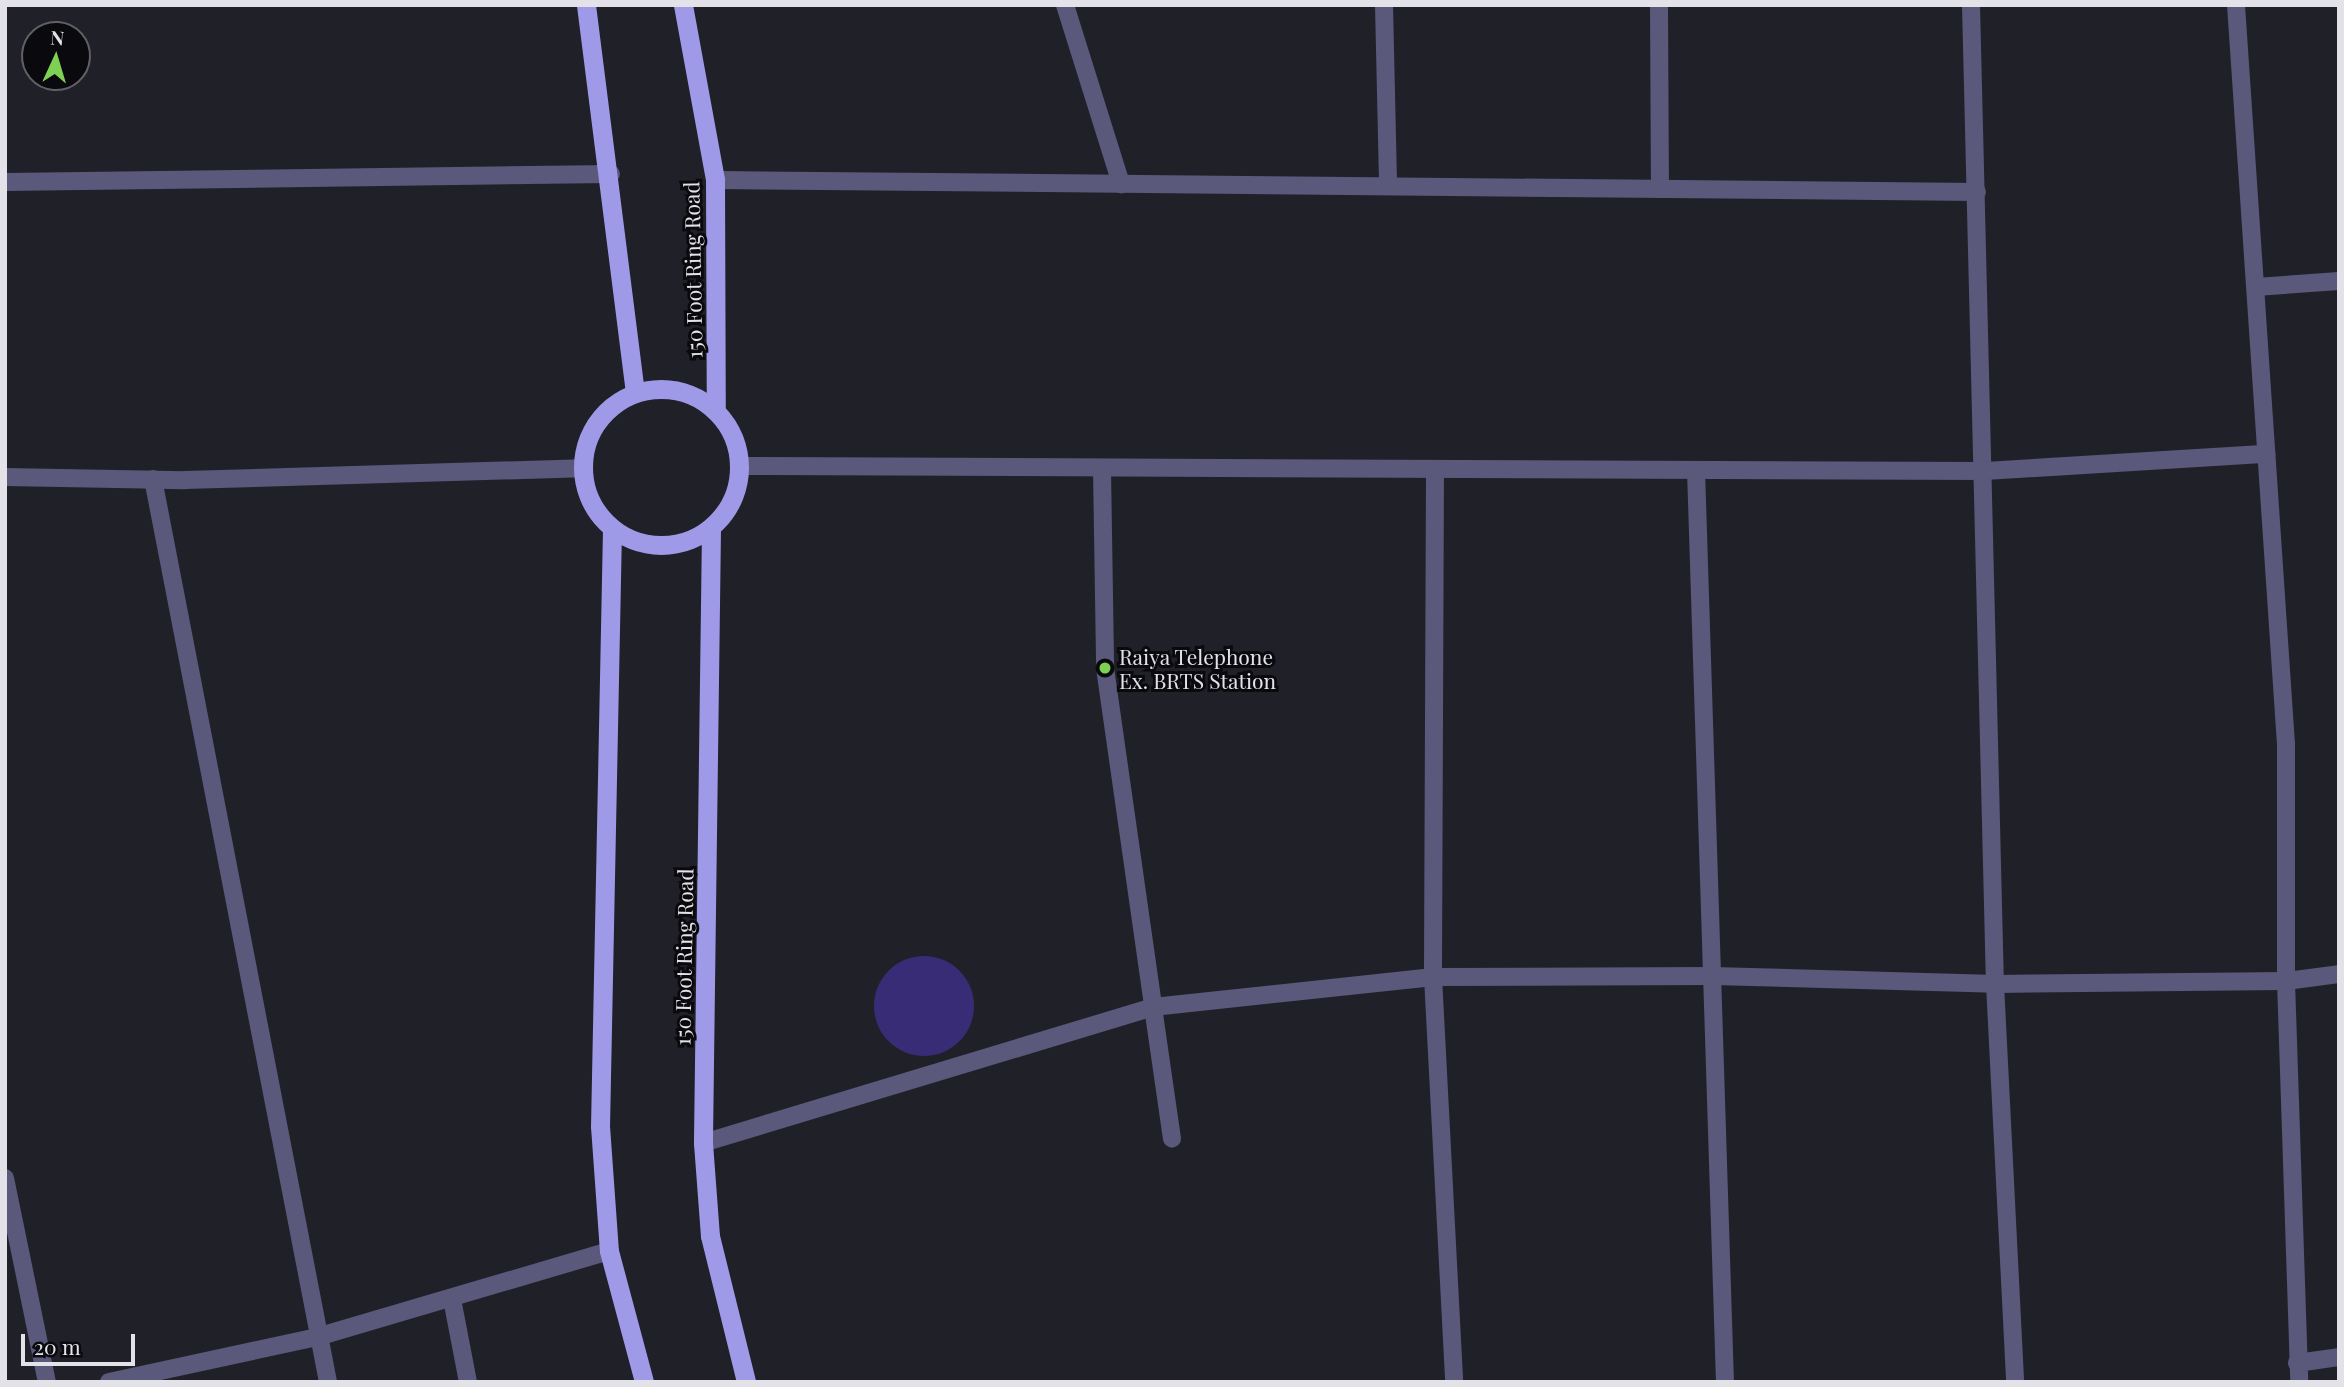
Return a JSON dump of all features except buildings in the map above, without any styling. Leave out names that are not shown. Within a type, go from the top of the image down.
[{"type":"highway","points":[[586,5],[611,174],[635,393]]},
{"type":"highway","name":"150 Foot Ring Road","points":[[683,5],[715,180],[716,411]]},
{"type":"highway","points":[[664,389],[693,396],[716,411],[735,436],[740,466],[733,501],[711,528],[679,544],[644,544],[612,529],[590,502],[582,468],[586,444],[597,422],[614,405],[635,393],[664,389]]},
{"type":"highway","name":"150 Foot Ring Road","points":[[711,528],[704,1143],[710,1236],[746,1382]]},
{"type":"highway","points":[[612,529],[600,1126],[609,1251],[644,1382]]},
{"type":"street","points":[[1065,5],[1121,184]]},
{"type":"street","points":[[1384,5],[1388,186]]},
{"type":"street","points":[[1659,5],[1660,189]]},
{"type":"street","points":[[1971,5],[1985,471],[1994,984],[2015,1382]]},
{"type":"street","points":[[2235,5],[2286,744],[2286,981],[2299,1382]]},
{"type":"street","points":[[5,181],[611,174]]},
{"type":"street","points":[[715,180],[1977,192]]},
{"type":"street","points":[[2256,287],[2339,281]]},
{"type":"street","points":[[740,466],[1985,471],[2266,454]]},
{"type":"street","points":[[5,477],[153,479],[582,468]]},
{"type":"street","points":[[1102,469],[1105,668],[1172,1139]]},
{"type":"street","points":[[1435,470],[1433,977],[1454,1382]]},
{"type":"street","points":[[1696,470],[1725,1382]]},
{"type":"street","points":[[153,479],[317,1337],[328,1382]]},
{"type":"street","points":[[704,1143],[1153,1007],[1433,977],[1713,976],[1994,984],[2286,981],[2339,974]]},
{"type":"street","points":[[5,1178],[47,1382]]},
{"type":"street","points":[[109,1382],[317,1337],[609,1251]]},
{"type":"street","points":[[452,1299],[468,1382]]},
{"type":"street","points":[[2297,1363],[2339,1357]]},
{"type":"place","name":"Raiya Telephone Ex. BRTS Station","points":[[1105,668]]}]
